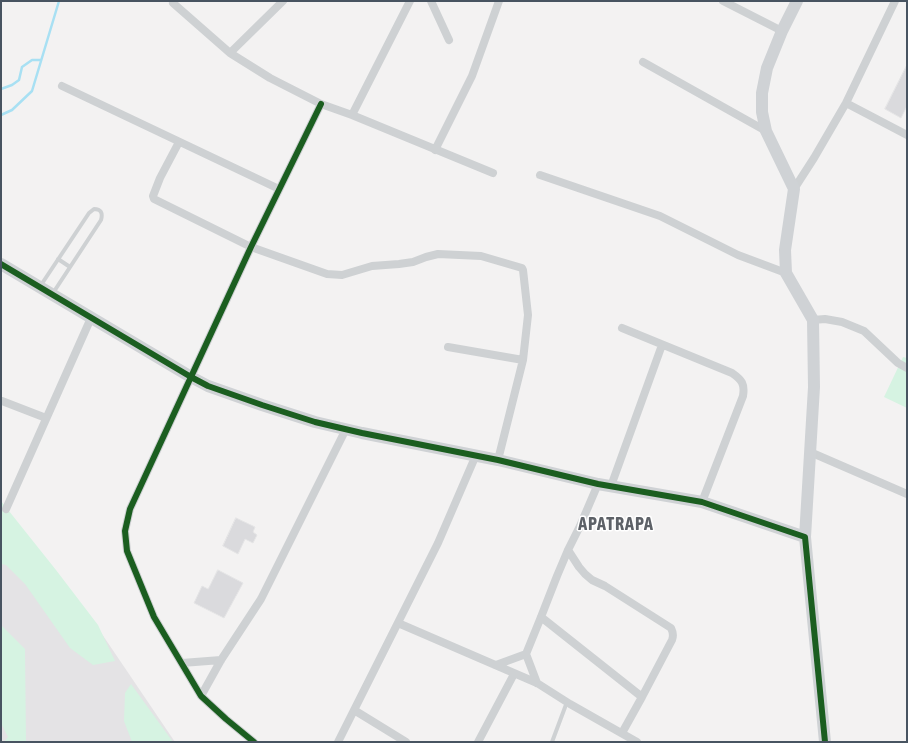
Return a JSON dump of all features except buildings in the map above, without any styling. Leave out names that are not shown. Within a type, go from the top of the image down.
[{"type":"street","points":[[230,53],[283,1]]},
{"type":"street","points":[[352,115],[410,1]]},
{"type":"street","points":[[431,1],[449,40]]},
{"type":"street","points":[[435,150],[472,76],[499,1]]},
{"type":"street","points":[[723,1],[782,31]]},
{"type":"street","points":[[794,189],[766,131],[762,112],[762,93],[767,68],[782,31],[797,1]]},
{"type":"street","points":[[825,742],[805,537],[814,387],[813,320],[786,273],[785,250],[794,189],[846,103],[895,1]]},
{"type":"street","points":[[173,4],[230,53],[270,78],[321,104],[352,115],[493,173]]},
{"type":"street","points":[[643,62],[766,131]]},
{"type":"street","points":[[62,86],[279,189]]},
{"type":"street","points":[[846,103],[907,135]]},
{"type":"street","points":[[254,742],[226,720],[202,696],[154,617],[127,551],[125,531],[130,509],[251,247],[321,104]]},
{"type":"street","points":[[179,142],[160,178],[153,196],[154,199],[251,247],[327,274],[342,275],[372,266],[413,262],[438,254],[481,256],[520,266],[523,270],[528,315],[523,360],[498,460]]},
{"type":"street","points":[[540,175],[660,216],[738,256],[786,273]]},
{"type":"street","points":[[1,264],[191,377],[208,386],[262,405],[315,422],[362,433],[476,455],[598,484],[702,502],[805,537]]},
{"type":"street","points":[[6,509],[91,318]]},
{"type":"street","points":[[813,320],[825,319],[842,322],[864,332],[898,363],[907,368]]},
{"type":"street","points":[[622,328],[732,373],[739,378],[742,383],[744,389],[743,396],[702,502]]},
{"type":"street","points":[[611,486],[662,344]]},
{"type":"street","points":[[448,347],[523,360]]},
{"type":"street","points":[[2,401],[46,418]]},
{"type":"street","points":[[202,696],[221,660],[261,600],[346,429]]},
{"type":"street","points":[[810,452],[907,494]]},
{"type":"street","points":[[338,742],[438,543],[476,455]]},
{"type":"street","points":[[537,683],[526,654],[568,550],[598,484]]},
{"type":"street","points":[[568,550],[579,567],[592,580],[605,586],[671,628],[673,632],[674,636],[672,640],[622,733]]},
{"type":"street","points":[[541,618],[642,697]]},
{"type":"street","points":[[398,623],[537,683],[637,742]]},
{"type":"street","points":[[496,665],[526,654]]},
{"type":"street","points":[[182,662],[221,660]]},
{"type":"street","points":[[478,742],[514,674]]},
{"type":"street","points":[[354,710],[406,742]]},
{"type":"lane","points":[[40,287],[91,210],[94,209],[100,211],[102,214],[101,220],[51,294]]},
{"type":"lane","points":[[58,259],[70,267]]},
{"type":"lane","points":[[552,742],[567,702]]},
{"type":"shaded area","points":[[1,503],[85,609],[175,742],[1,742]]},
{"type":"green space","points":[[903,357],[907,358],[907,408],[884,397]]},
{"type":"green space","points":[[1,501],[98,625],[115,661],[93,665],[70,648],[25,584],[6,565],[1,564]]},
{"type":"green space","points":[[1,625],[25,649],[26,742],[4,742],[8,737],[1,723]]},
{"type":"green space","points":[[131,684],[173,742],[132,742],[124,721],[125,693]]},
{"type":"waterway","points":[[1,115],[12,110],[32,91],[59,1]]},
{"type":"waterway","points":[[1,89],[12,85],[19,80],[22,67],[32,60],[41,60]]},
{"type":"cycle path","points":[[254,742],[201,696],[154,617],[127,551],[125,531],[130,509],[251,247],[321,104]]},
{"type":"cycle path","points":[[1,264],[191,377],[208,386],[262,405],[315,422],[362,433],[498,460],[598,484],[702,502],[805,537],[825,742]]},
{"type":"district","name":"APATRAPA","points":[[616,524]]}]
